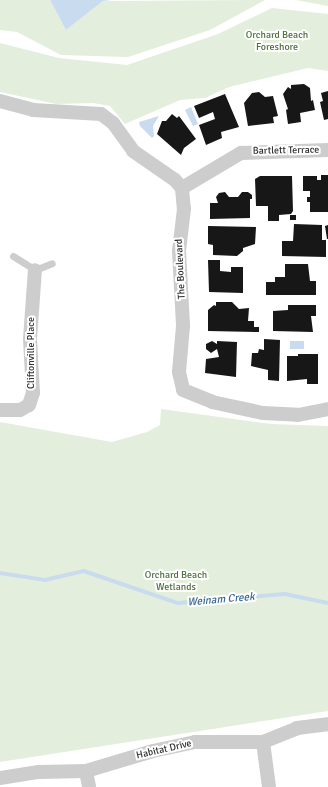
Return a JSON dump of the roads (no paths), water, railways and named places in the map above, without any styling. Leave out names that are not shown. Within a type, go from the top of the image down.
[{"type":"street","points":[[0,101],[33,110],[101,114],[113,123],[133,151],[175,180],[182,188]]},
{"type":"street","name":"Bartlett Terrace","points":[[182,188],[241,153],[328,150]]},
{"type":"street","name":"The Boulevard","points":[[182,188],[184,209],[179,233],[183,326],[179,372],[181,387],[198,398],[263,412],[298,415],[328,409]]},
{"type":"street","name":"Cliftonville Place","points":[[0,410],[20,410],[29,405],[33,393],[30,339],[35,270]]},
{"type":"street","name":"Habitat Drive","points":[[0,778],[39,772],[86,771],[195,742],[263,742],[297,728],[328,724]]},
{"type":"street","points":[[263,742],[269,787]]},
{"type":"street","points":[[86,771],[89,787]]},
{"type":"lane","points":[[13,256],[35,270],[52,263]]},
{"type":"water","points":[[50,0],[112,0],[103,1],[66,30]]},
{"type":"water","points":[[191,107],[198,124],[193,126],[185,110]]},
{"type":"water","points":[[159,116],[153,126],[154,136],[152,138],[140,126],[139,122]]},
{"type":"water","points":[[290,341],[304,341],[304,349],[290,349]]},
{"type":"waterway","name":"Weinam Creek","points":[[0,573],[45,580],[84,571],[178,603],[285,594],[328,603]]},
{"type":"park label","name":"Orchard Beach Foreshore","points":[[277,40]]},
{"type":"park label","name":"Orchard Beach Wetlands","points":[[176,580]]}]
